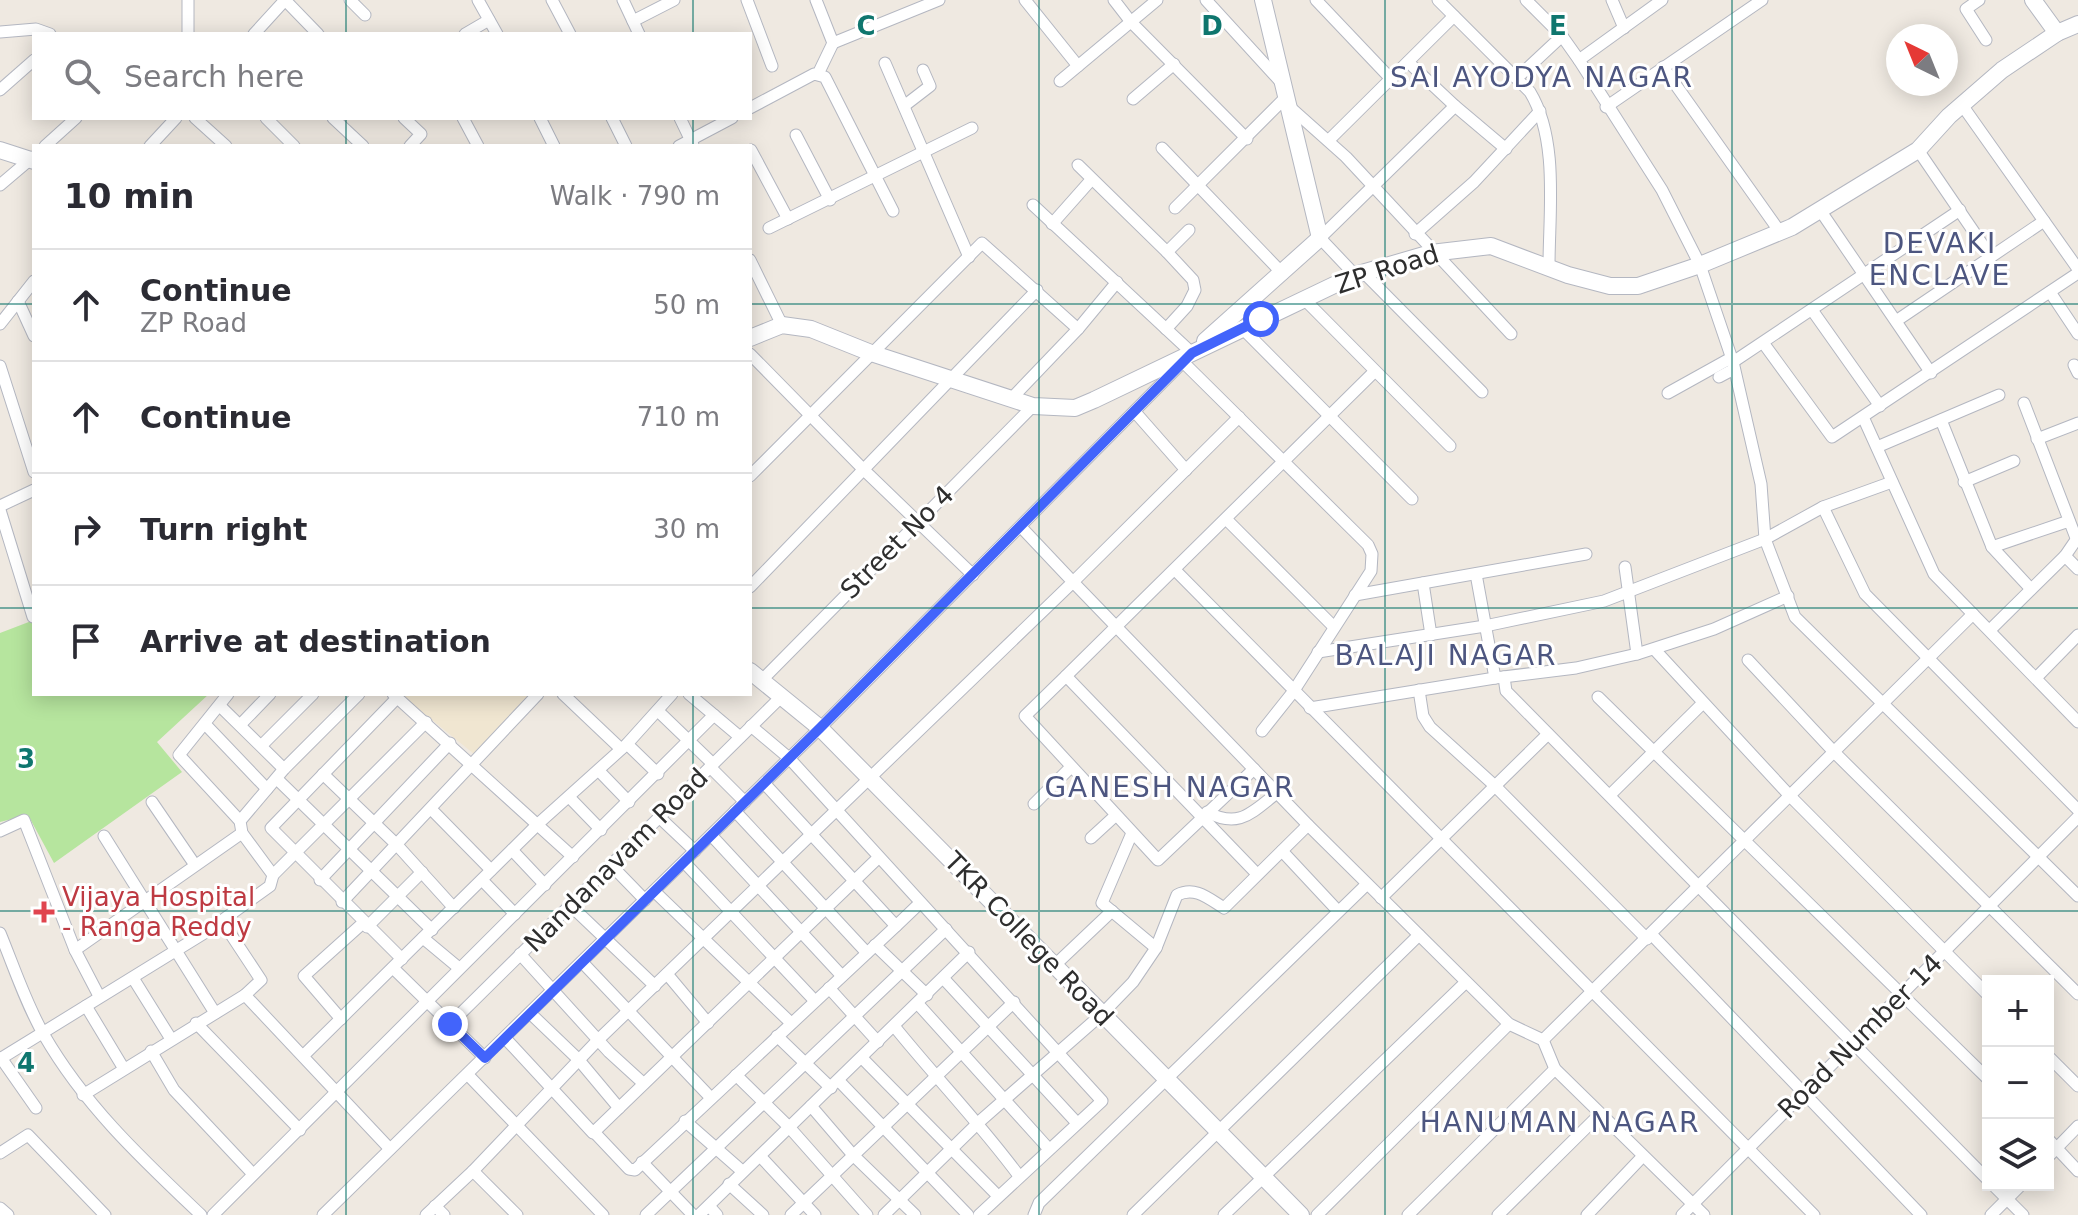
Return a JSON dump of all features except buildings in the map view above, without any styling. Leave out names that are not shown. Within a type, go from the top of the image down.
[{"type":"street","points":[[188,0],[188,32]]},
{"type":"street","points":[[256,32],[285,0],[316,32]]},
{"type":"street","points":[[350,0],[365,15]]},
{"type":"street","points":[[478,0],[496,32]]},
{"type":"street","points":[[552,0],[569,32]]},
{"type":"street","points":[[623,0],[638,32]]},
{"type":"street","points":[[633,21],[674,0]]},
{"type":"street","points":[[747,0],[772,66]]},
{"type":"street","points":[[816,0],[833,43]]},
{"type":"street","points":[[752,107],[818,74],[833,43],[939,0]]},
{"type":"street","points":[[1025,0],[1078,66]]},
{"type":"street","points":[[1114,0],[1131,22],[1247,139]]},
{"type":"street","points":[[1060,81],[1157,0]]},
{"type":"street","points":[[1206,0],[1286,95],[1431,253],[1511,334]]},
{"type":"street","points":[[1263,0],[1320,238],[1482,392]]},
{"type":"street","points":[[1316,0],[1392,80]]},
{"type":"street","points":[[1438,0],[1530,92],[1540,111],[1547,150],[1549,266]]},
{"type":"street","points":[[1526,0],[1562,36],[1579,60],[1606,107],[1662,190],[1700,265],[1733,363],[1761,484],[1765,539],[1795,617],[2078,896]]},
{"type":"street","points":[[1612,0],[1624,28]]},
{"type":"street","points":[[1579,60],[1662,0]]},
{"type":"street","points":[[1606,107],[1762,0]]},
{"type":"street","points":[[1979,0],[1963,4],[1986,40]]},
{"type":"street","points":[[2033,0],[2057,33]]},
{"type":"street","points":[[1329,140],[1454,16]]},
{"type":"street","points":[[468,32],[489,20]]},
{"type":"street","name":"ZP Road","points":[[782,325],[811,329],[871,353],[1010,400],[1033,406],[1075,408],[1188,358],[1360,274],[1431,253],[1491,246],[1587,282],[1638,286],[1700,265],[1780,232],[1820,210],[1918,150],[2002,70],[2057,33],[2078,24]]},
{"type":"street","points":[[0,32],[36,29],[44,32]]},
{"type":"street","points":[[1517,78],[1562,36]]},
{"type":"street","points":[[0,90],[32,62]]},
{"type":"street","points":[[1408,62],[1506,149]]},
{"type":"street","points":[[885,63],[969,257]]},
{"type":"street","points":[[1133,99],[1174,64]]},
{"type":"street","points":[[1663,67],[1780,232]]},
{"type":"street","points":[[904,106],[930,86],[923,70]]},
{"type":"street","points":[[818,74],[828,80],[893,211]]},
{"type":"street","points":[[1175,208],[1247,139],[1286,95]]},
{"type":"street","points":[[1764,344],[1832,437],[2078,271],[1962,105]]},
{"type":"street","points":[[323,1215],[820,728],[1188,358],[1283,274],[1455,106]]},
{"type":"street","points":[[1415,234],[1506,149],[1540,111]]},
{"type":"street","points":[[47,144],[74,120]]},
{"type":"street","points":[[152,144],[174,120]]},
{"type":"street","points":[[197,120],[224,144]]},
{"type":"street","points":[[268,120],[292,144]]},
{"type":"street","points":[[335,120],[361,144]]},
{"type":"street","points":[[406,120],[421,134],[412,144]]},
{"type":"street","points":[[464,120],[477,144]]},
{"type":"street","points":[[541,120],[553,144]]},
{"type":"street","points":[[613,120],[625,144]]},
{"type":"street","points":[[681,120],[692,143],[729,120]]},
{"type":"street","points":[[769,228],[972,128]]},
{"type":"street","points":[[796,135],[830,200]]},
{"type":"street","points":[[1162,148],[1283,274]]},
{"type":"street","points":[[0,150],[32,159]]},
{"type":"street","points":[[1918,150],[1991,257]]},
{"type":"street","points":[[752,152],[788,219]]},
{"type":"street","points":[[0,185],[32,159]]},
{"type":"street","points":[[1078,165],[1193,280],[1195,290],[1187,306],[1166,329]]},
{"type":"street","points":[[1052,224],[1091,180]]},
{"type":"street","points":[[1033,205],[1166,329],[1239,417],[1368,545],[1372,554],[1371,571],[1293,692],[1262,731]]},
{"type":"street","points":[[1820,210],[1931,373]]},
{"type":"street","points":[[1668,393],[1733,363],[1764,344],[1960,210]]},
{"type":"street","points":[[1896,321],[2044,221]]},
{"type":"street","points":[[1167,252],[1189,230]]},
{"type":"street","points":[[752,474],[982,243],[1078,329]]},
{"type":"street","points":[[752,264],[782,325],[752,337]]},
{"type":"street","points":[[1010,400],[1078,329],[1117,282]]},
{"type":"street","points":[[0,324],[32,284]]},
{"type":"street","points":[[752,585],[1037,290]]},
{"type":"street","points":[[2050,292],[2078,334]]},
{"type":"street","points":[[1304,299],[1450,446]]},
{"type":"street","points":[[18,301],[32,332]]},
{"type":"street","points":[[1812,310],[1880,406]]},
{"type":"street","points":[[1243,329],[1412,499]]},
{"type":"street","points":[[752,356],[973,575]]},
{"type":"street","points":[[1719,377],[1733,363]]},
{"type":"street","points":[[0,366],[32,466]]},
{"type":"street","points":[[1254,769],[1158,860],[1025,716],[1374,372]]},
{"type":"street","points":[[1877,447],[1999,395]]},
{"type":"street","points":[[1990,630],[2065,556],[2077,538],[2024,403]]},
{"type":"street","name":"Street No 4","points":[[756,676],[1033,406]]},
{"type":"street","points":[[1135,412],[1186,470]]},
{"type":"street","points":[[444,1215],[430,1210],[473,1171],[578,1059],[1073,582],[1239,417]]},
{"type":"street","points":[[1863,417],[1934,574],[2078,722]]},
{"type":"street","points":[[1941,420],[1992,547],[2031,589]]},
{"type":"street","points":[[2037,439],[2078,423]]},
{"type":"street","points":[[1964,482],[2014,461]]},
{"type":"street","points":[[1318,652],[1485,626],[1604,601],[1765,539],[1823,507],[1892,482]]},
{"type":"street","points":[[32,491],[0,508],[32,614]]},
{"type":"street","points":[[1823,507],[1865,594],[2078,810]]},
{"type":"street","points":[[1226,519],[1334,627]]},
{"type":"street","points":[[1992,547],[2069,521]]},
{"type":"street","points":[[1021,527],[1308,825],[1466,982],[1509,1024],[1543,1040],[1555,1069],[1704,1215]]},
{"type":"street","points":[[1355,595],[1586,554]]},
{"type":"street","points":[[2065,556],[2078,569]]},
{"type":"street","points":[[1625,567],[1637,654]]},
{"type":"street","points":[[1175,570],[1814,1215]]},
{"type":"street","points":[[1476,574],[1485,626],[1506,691],[1982,1174]]},
{"type":"street","points":[[1423,583],[1431,635]]},
{"type":"street","points":[[1310,708],[1499,677],[1576,668],[1655,650],[1788,596]]},
{"type":"street","points":[[1543,1040],[1594,994],[1973,614]]},
{"type":"street","points":[[2036,678],[2078,635]]},
{"type":"street","points":[[1655,650],[1790,796],[1982,989]]},
{"type":"street","points":[[1748,660],[1834,752],[2078,994]]},
{"type":"street","name":"TKR College Road","points":[[756,676],[820,728],[871,778],[1301,1215]]},
{"type":"street","points":[[1066,676],[1204,814],[1257,874]]},
{"type":"street","points":[[1419,690],[1423,716],[1430,727],[1650,937],[1921,1215]]},
{"type":"street","points":[[227,696],[179,755],[241,827],[273,875]]},
{"type":"street","points":[[240,725],[268,696]]},
{"type":"street","points":[[262,745],[311,696]]},
{"type":"street","points":[[75,950],[144,898],[195,865],[241,827],[267,789],[353,696]]},
{"type":"street","points":[[485,1058],[426,1001],[365,925],[271,828],[395,696],[474,764],[573,857]]},
{"type":"street","points":[[342,902],[536,696]]},
{"type":"street","points":[[565,696],[658,774]]},
{"type":"street","points":[[691,696],[740,737]]},
{"type":"street","name":"Nandanavam Road","points":[[450,1024],[782,696]]},
{"type":"street","points":[[1598,697],[1982,1073]]},
{"type":"street","points":[[304,1055],[539,823],[599,771],[664,703],[691,742],[745,802]]},
{"type":"street","points":[[1610,795],[1702,704]]},
{"type":"street","points":[[220,706],[262,745],[299,799],[397,897],[459,968]]},
{"type":"street","points":[[213,1215],[459,968],[691,742],[714,715]]},
{"type":"street","points":[[36,1108],[0,1059],[222,921],[270,886],[273,875],[426,722]]},
{"type":"street","points":[[205,724],[267,789]]},
{"type":"street","points":[[751,726],[789,758],[1102,1101],[979,1215]]},
{"type":"street","points":[[1381,898],[1548,734]]},
{"type":"street","points":[[320,880],[450,743]]},
{"type":"street","points":[[1034,804],[1070,768]]},
{"type":"street","points":[[599,771],[629,802]]},
{"type":"street","points":[[323,774],[397,845],[454,908]]},
{"type":"street","points":[[764,783],[896,926]]},
{"type":"street","points":[[1204,814],[1224,821],[1236,821],[1277,793]]},
{"type":"street","points":[[570,798],[601,830]]},
{"type":"street","points":[[152,802],[195,865]]},
{"type":"street","points":[[431,809],[491,870]]},
{"type":"street","points":[[735,811],[826,907],[901,972],[961,1052],[1006,1097],[1048,1148]]},
{"type":"street","points":[[1091,838],[1115,816]]},
{"type":"street","points":[[659,817],[695,851]]},
{"type":"street","name":"Road Number 14","points":[[1682,1215],[2078,817]]},
{"type":"street","points":[[0,831],[24,820],[75,950],[99,996]]},
{"type":"street","points":[[884,1215],[979,1122],[1057,1050],[1102,1014],[1133,982],[1156,948],[1177,895],[1186,891],[1203,894],[1224,908],[1308,825]]},
{"type":"street","points":[[1132,833],[1102,903],[1156,948]]},
{"type":"street","points":[[711,835],[842,976]]},
{"type":"street","points":[[104,836],[215,1013]]},
{"type":"street","points":[[512,850],[545,885]]},
{"type":"street","points":[[1282,851],[1338,911]]},
{"type":"street","points":[[594,1132],[878,858]]},
{"type":"street","points":[[684,862],[815,1001]]},
{"type":"street","points":[[611,865],[645,900]]},
{"type":"street","points":[[341,1019],[304,978],[304,974],[365,925],[422,872]]},
{"type":"street","points":[[482,880],[515,914]]},
{"type":"street","points":[[1034,1215],[1039,1203],[1164,1077],[1367,884]]},
{"type":"street","points":[[654,891],[791,1023]]},
{"type":"street","points":[[505,1038],[629,1169],[635,1170],[920,903]]},
{"type":"street","points":[[570,905],[655,986]]},
{"type":"street","points":[[1055,965],[1112,911]]},
{"type":"street","points":[[83,1095],[245,995],[261,980],[222,921]]},
{"type":"street","points":[[646,1215],[946,929]]},
{"type":"street","points":[[0,933],[43,1033],[83,1095],[120,1138],[201,1215]]},
{"type":"street","points":[[1133,1215],[1419,935]]},
{"type":"street","points":[[642,1162],[696,1215],[713,1210],[729,1184],[969,952]]},
{"type":"street","points":[[520,954],[598,1040],[643,1083]]},
{"type":"street","points":[[582,962],[711,1098]]},
{"type":"street","points":[[667,974],[708,1023]]},
{"type":"street","points":[[133,978],[171,1039]]},
{"type":"street","points":[[944,979],[1077,1123]]},
{"type":"street","points":[[1224,1215],[1466,982]]},
{"type":"street","points":[[829,988],[878,1042]]},
{"type":"street","points":[[245,995],[390,1149]]},
{"type":"street","points":[[791,1215],[1014,1002]]},
{"type":"street","points":[[86,1006],[124,1069]]},
{"type":"street","points":[[530,1013],[578,1059],[619,1108]]},
{"type":"street","points":[[196,1023],[300,1130]]},
{"type":"street","points":[[1317,1215],[1509,1024]]},
{"type":"street","points":[[894,1026],[935,1078],[979,1122],[1019,1176]]},
{"type":"street","points":[[777,1036],[885,1126],[968,1215]]},
{"type":"street","points":[[151,1051],[174,1090],[253,1174]]},
{"type":"street","points":[[862,1058],[954,1147],[998,1196]]},
{"type":"street","points":[[2054,1062],[2078,1086]]},
{"type":"street","points":[[1408,1215],[1555,1069]]},
{"type":"street","points":[[468,1075],[603,1215]]},
{"type":"street","points":[[736,1075],[762,1104],[789,1127],[867,1215]]},
{"type":"street","points":[[811,1106],[853,1155],[915,1215]]},
{"type":"street","points":[[1498,1215],[1600,1114]]},
{"type":"street","points":[[685,1121],[742,1171]]},
{"type":"street","points":[[2054,1146],[2078,1126]]},
{"type":"street","points":[[1,1149],[28,1135],[105,1215]]},
{"type":"street","points":[[2054,1151],[2078,1171]]},
{"type":"street","points":[[760,1156],[815,1215]]},
{"type":"street","points":[[1587,1215],[1643,1156]]},
{"type":"street","points":[[473,1171],[517,1215]]},
{"type":"street","points":[[729,1184],[763,1215]]},
{"type":"street","points":[[1999,1191],[2023,1215]]},
{"type":"street","points":[[1991,1215],[2015,1191]]},
{"type":"street","points":[[0,1208],[8,1215]]},
{"type":"shaded area","points":[[402,696],[528,696],[474,754]]},
{"type":"green space","points":[[32,621],[32,696],[207,696],[157,742],[182,772],[54,863],[28,815],[0,822],[0,633]]},
{"type":"place","name":"Vijaya Hospital - Ranga Reddy","points":[[44,912]]},
{"type":"district","name":"SAI AYODYA NAGAR","points":[[1542,77]]},
{"type":"district","name":"DEVAKI ENCLAVE","points":[[1940,259]]},
{"type":"district","name":"BALAJI NAGAR","points":[[1446,655]]},
{"type":"district","name":"GANESH NAGAR","points":[[1170,787]]},
{"type":"district","name":"HANUMAN NAGAR","points":[[1560,1122]]},
{"type":"route","points":[[450,1024],[485,1058],[820,728],[1192,353],[1261,319]]}]
